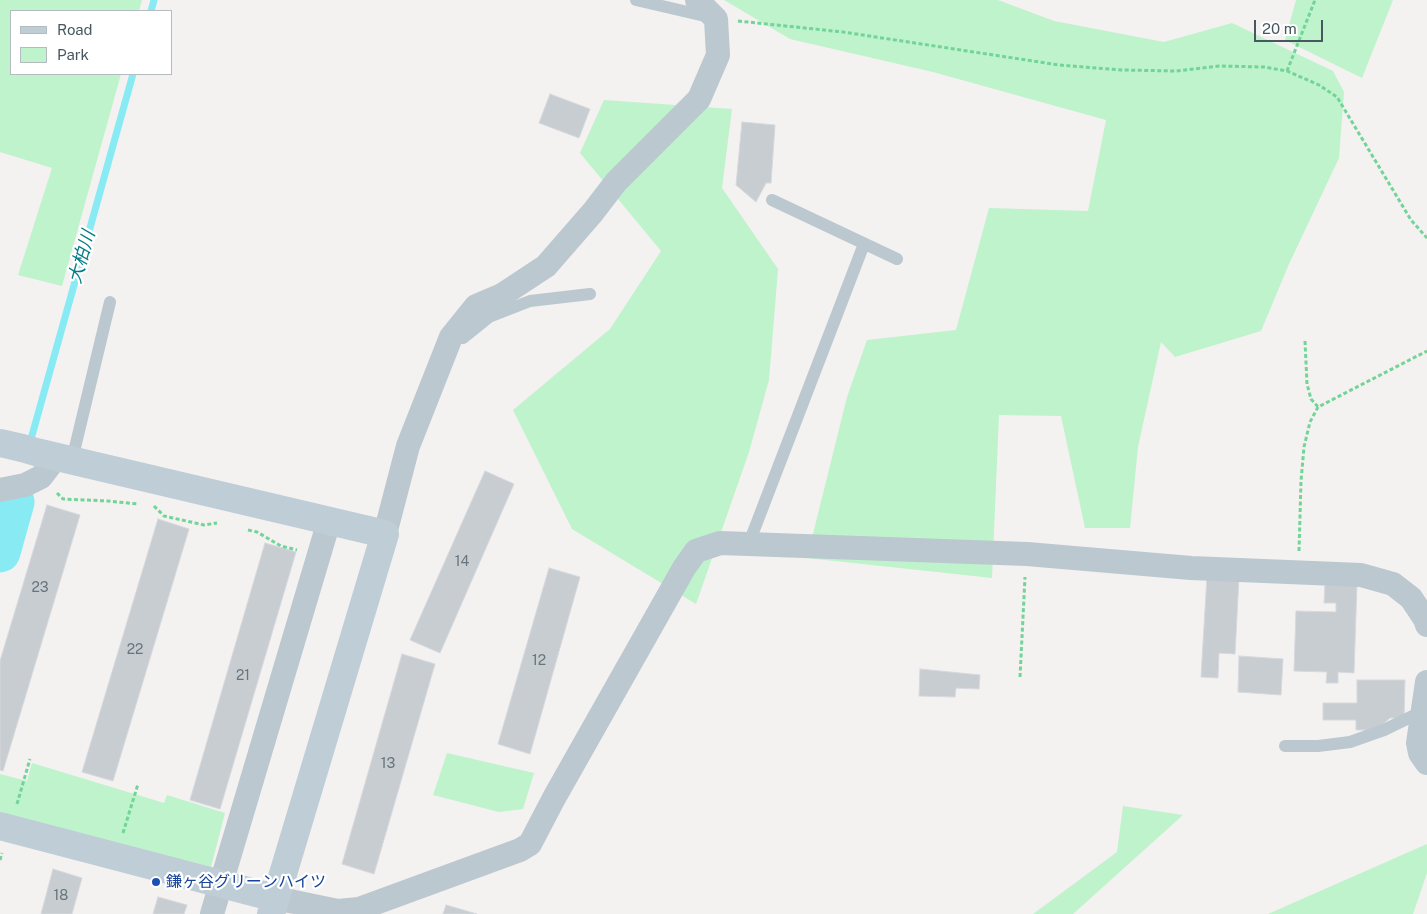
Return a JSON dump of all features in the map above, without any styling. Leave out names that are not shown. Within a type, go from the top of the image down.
[{"type":"street","points":[[273,906],[385,534],[408,446],[451,337],[476,306],[502,295],[546,266],[593,212],[616,182],[699,99],[718,55],[716,19],[697,0]]},
{"type":"street","points":[[29,466],[329,521],[385,534]]},
{"type":"street","points":[[212,914],[329,521]]},
{"type":"street","points":[[0,826],[221,884],[273,906],[338,911],[359,909],[520,850],[530,844],[684,568],[696,551],[720,543],[1027,554],[1192,568],[1361,575],[1393,584],[1411,598],[1427,625]]},
{"type":"street","points":[[1427,682],[1418,742],[1420,754],[1427,763]]},
{"type":"lane","points":[[636,0],[716,19]]},
{"type":"lane","points":[[772,200],[897,259]]},
{"type":"lane","points":[[749,543],[864,244]]},
{"type":"lane","points":[[451,337],[463,338],[489,317],[530,301],[590,294]]},
{"type":"lane","points":[[29,466],[110,302]]},
{"type":"lane","points":[[1286,746],[1318,746],[1350,742],[1384,730],[1423,711]]},
{"type":"path","points":[[1287,71],[1315,0]]},
{"type":"path","points":[[716,19],[843,32],[1059,65],[1122,70],[1176,71],[1228,66],[1264,67],[1287,71],[1319,85],[1337,97],[1411,220],[1427,238]]},
{"type":"path","points":[[1305,341],[1307,384],[1312,399],[1318,407]]},
{"type":"path","points":[[1299,572],[1301,482],[1304,447],[1310,422],[1318,407],[1427,351]]},
{"type":"path","points":[[29,466],[63,499],[144,505]]},
{"type":"path","points":[[154,506],[164,516],[204,525],[216,522],[224,524]]},
{"type":"path","points":[[240,528],[257,532],[281,546],[301,551],[321,550]]},
{"type":"path","points":[[1020,677],[1027,554]]},
{"type":"path","points":[[116,855],[138,784]]},
{"type":"green space","points":[[0,0],[142,0],[139,10],[10,10],[10,75],[121,75],[62,286],[18,275],[52,168],[0,152]]},
{"type":"green space","points":[[724,0],[998,0],[1054,21],[1164,42],[1232,23],[1333,71],[1344,92],[1339,158],[1289,264],[1261,331],[1175,357],[1161,342],[1138,447],[1130,528],[1085,528],[1061,416],[999,415],[992,578],[807,558],[847,397],[867,340],[956,330],[989,208],[1088,211],[1106,120],[933,72],[790,39]]},
{"type":"green space","points":[[1296,0],[1393,0],[1362,78],[1285,40]]},
{"type":"green space","points":[[604,100],[732,109],[722,188],[778,269],[769,380],[749,452],[696,604],[572,529],[513,410],[610,329],[661,251],[580,153]]},
{"type":"green space","points":[[447,753],[534,773],[523,809],[499,812],[433,795]]},
{"type":"green space","points":[[32,763],[164,803],[167,795],[225,813],[211,867],[0,812],[0,774],[27,781]]},
{"type":"green space","points":[[1123,806],[1183,815],[1073,914],[1033,914],[1117,852]]},
{"type":"green space","points":[[1427,844],[1427,873],[1413,914],[1268,914]]},
{"type":"building","points":[[550,94],[590,109],[579,138],[539,123]]},
{"type":"building","points":[[742,122],[775,125],[771,183],[766,183],[756,202],[736,185]]},
{"type":"building","points":[[485,471],[514,484],[440,653],[410,640]]},
{"type":"building","points":[[47,505],[80,515],[3,771],[0,770],[0,661]]},
{"type":"building","points":[[158,519],[189,529],[113,781],[82,772]]},
{"type":"building","points":[[265,543],[296,552],[220,809],[190,800]]},
{"type":"building","points":[[549,568],[580,577],[530,754],[498,744]]},
{"type":"building","points":[[1207,576],[1239,578],[1235,654],[1219,653],[1218,678],[1201,677]]},
{"type":"building","points":[[1325,583],[1357,584],[1354,673],[1338,672],[1338,683],[1326,683],[1327,672],[1294,671],[1296,611],[1336,612],[1336,603],[1324,603]]},
{"type":"building","points":[[402,654],[435,664],[374,874],[342,864]]},
{"type":"building","points":[[1239,656],[1283,659],[1281,695],[1238,692]]},
{"type":"building","points":[[920,669],[980,675],[979,689],[956,688],[955,697],[919,696]]},
{"type":"building","points":[[1357,680],[1405,680],[1404,718],[1390,718],[1376,730],[1356,730],[1356,720],[1323,720],[1323,703],[1357,703]]},
{"type":"building","points":[[53,869],[82,878],[72,914],[41,914]]},
{"type":"building","points":[[158,897],[187,905],[184,914],[153,914]]},
{"type":"building","points":[[446,905],[477,914],[443,914]]},
{"type":"waterway","name":"大柏川","points":[[151,10],[154,0]]},
{"type":"waterway","name":"大柏川","points":[[31,439],[133,75]]},
{"type":"waterway","points":[[0,552],[14,502]]},
{"type":"place","name":"鎌ヶ谷グリーンハイツ","points":[[156,882]]}]
